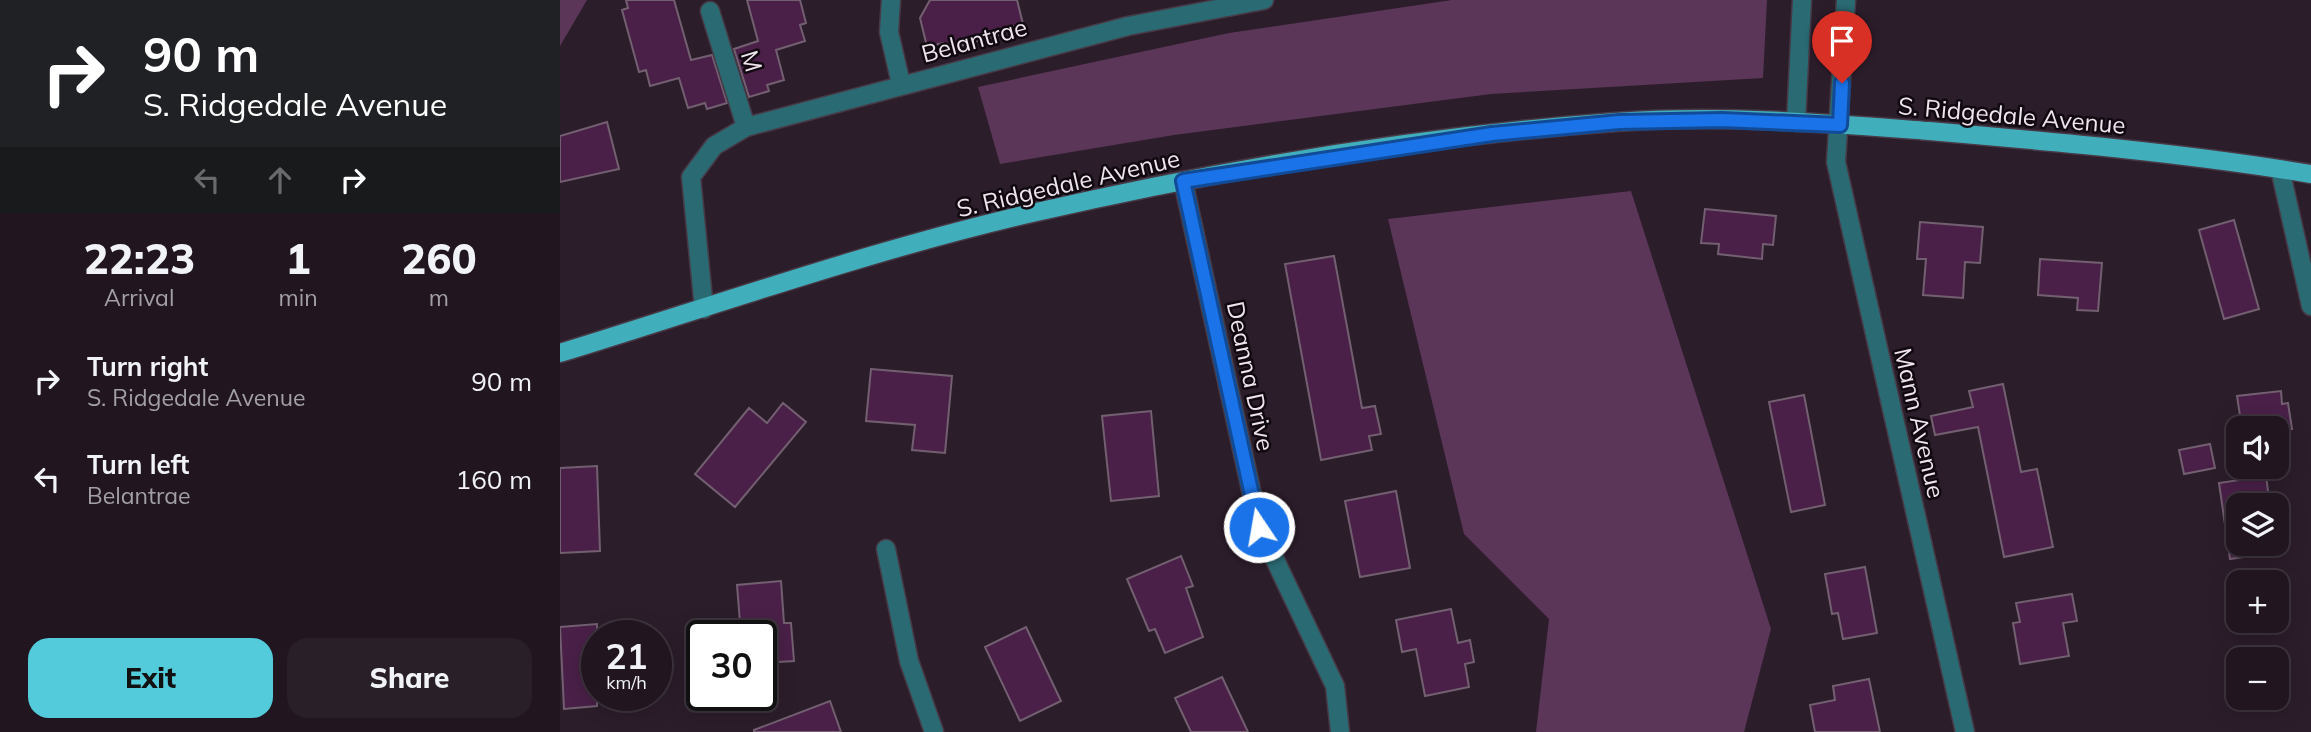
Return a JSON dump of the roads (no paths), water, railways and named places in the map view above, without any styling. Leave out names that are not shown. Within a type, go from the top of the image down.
[{"type":"main road","name":"S. Ridgedale Avenue","points":[[560,354],[1028,214],[1183,181],[1492,134],[1619,122],[1796,122],[2181,155],[2311,174]]},
{"type":"street","name":"Belantrae","points":[[891,0],[889,32],[901,84]]},
{"type":"street","name":"Belantrae","points":[[704,309],[691,177],[714,146],[746,127],[1197,6],[1264,0]]},
{"type":"street","points":[[1796,122],[1802,0]]},
{"type":"street","points":[[1840,125],[1846,0]]},
{"type":"street","name":"M","points":[[710,11],[746,127]]},
{"type":"street","name":"Mann Avenue","points":[[1840,125],[1836,162],[1965,732]]},
{"type":"street","points":[[2280,169],[2311,306]]},
{"type":"street","name":"Deanna Drive","points":[[1183,181],[1259,527],[1335,686],[1340,732]]},
{"type":"street","points":[[886,550],[909,661],[934,732]]}]
